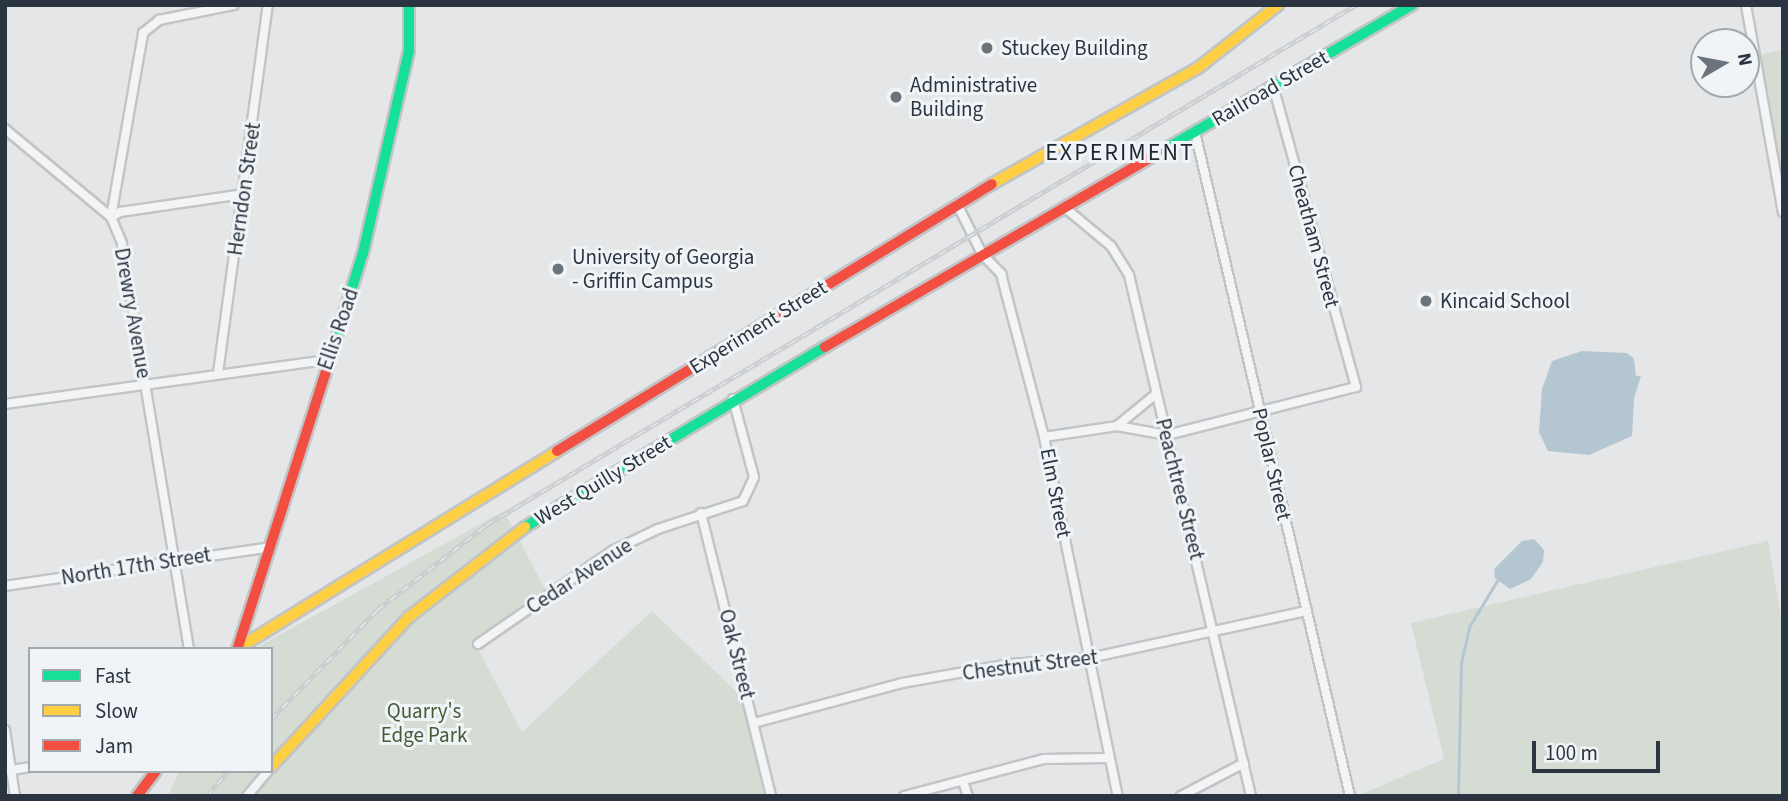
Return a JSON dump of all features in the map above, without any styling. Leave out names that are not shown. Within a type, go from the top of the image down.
[{"type":"street","points":[[111,218],[143,33],[159,20],[234,5]]},
{"type":"street","name":"Herndon Street","points":[[218,373],[268,5]]},
{"type":"street","name":"Ellis Road","points":[[237,647],[363,253],[391,144],[409,51],[409,5]]},
{"type":"street","name":"Experiment Street","points":[[239,647],[957,204],[1198,68],[1278,5]]},
{"type":"street","name":"Railroad Street","points":[[983,255],[1195,132],[1399,8],[1412,5]]},
{"type":"street","points":[[1746,5],[1783,212]]},
{"type":"street","name":"Cheatham Street","points":[[1261,414],[1356,387],[1273,85]]},
{"type":"street","points":[[5,129],[111,218]]},
{"type":"street","name":"Poplar Street","points":[[1195,132],[1350,796]]},
{"type":"street","points":[[111,218],[120,212],[243,194]]},
{"type":"street","name":"Elm Street","points":[[957,204],[983,255],[1000,274],[1044,437],[1107,758],[1118,796]]},
{"type":"street","name":"Peachtree Street","points":[[1064,207],[1122,259],[1167,435],[1251,796]]},
{"type":"street","name":"Drewry Avenue","points":[[111,218],[122,243],[189,647]]},
{"type":"street","name":"West Quilly Street","points":[[273,766],[356,669],[447,583],[566,499],[983,255]]},
{"type":"street","points":[[5,404],[327,360]]},
{"type":"street","points":[[1117,426],[1156,394]]},
{"type":"street","name":"Cedar Avenue","points":[[478,644],[614,550],[701,513],[743,501],[750,493],[754,477],[733,399]]},
{"type":"street","points":[[1044,437],[1117,426],[1167,435],[1261,414]]},
{"type":"street","name":"Oak Street","points":[[701,513],[771,796]]},
{"type":"street","name":"North 17th Street","points":[[5,586],[267,548]]},
{"type":"street","name":"Chestnut Street","points":[[754,723],[902,683],[1010,664],[1089,658],[1307,611]]},
{"type":"street","points":[[5,730],[8,771],[15,796]]},
{"type":"street","points":[[904,796],[1044,759],[1107,758]]},
{"type":"street","points":[[1181,796],[1244,763]]},
{"type":"street","points":[[8,771],[28,767]]},
{"type":"street","points":[[137,796],[154,773]]},
{"type":"street","name":"West Quilly Street","points":[[247,796],[267,773]]},
{"type":"street","points":[[963,781],[968,796]]},
{"type":"green space","points":[[1783,50],[1783,167],[1776,169],[1760,87],[1760,55]]},
{"type":"green space","name":"Quarry's Edge Park","points":[[504,511],[548,595],[479,651],[522,732],[652,611],[741,696],[764,796],[168,796],[178,773],[273,773],[273,647],[258,647]]},
{"type":"green space","points":[[1768,541],[1783,629],[1783,796],[1357,796],[1444,759],[1411,623]]},
{"type":"water","points":[[1582,351],[1627,353],[1634,359],[1636,376],[1641,376],[1634,398],[1632,436],[1589,455],[1548,451],[1539,432],[1542,389],[1552,361]]},
{"type":"water","points":[[1534,539],[1544,550],[1543,562],[1531,579],[1510,589],[1495,578],[1494,569],[1522,541]]},
{"type":"waterway","points":[[1458,796],[1461,663],[1469,627],[1497,581]]},
{"type":"railway","points":[[273,717],[377,610],[486,525],[1356,5]]},
{"type":"railway","points":[[207,796],[226,773]]},
{"type":"traffic: fast","points":[[336,339],[363,253],[409,51],[409,5]]},
{"type":"traffic: fast","points":[[1162,151],[1412,5]]},
{"type":"traffic: fast","points":[[525,527],[825,347]]},
{"type":"traffic: slow","points":[[992,184],[1198,68],[1278,5]]},
{"type":"traffic: slow","points":[[240,647],[557,451]]},
{"type":"traffic: slow","points":[[273,765],[409,617],[525,527]]},
{"type":"traffic: jam","points":[[825,347],[1162,151]]},
{"type":"traffic: jam","points":[[557,451],[992,184]]},
{"type":"traffic: jam","points":[[238,647],[336,339]]},
{"type":"traffic: jam","points":[[137,796],[154,773]]},
{"type":"place","name":"Stuckey Building","points":[[987,48]]},
{"type":"place","name":"Administrative Building","points":[[896,97]]},
{"type":"place","name":"University of Georgia - Griffin Campus","points":[[558,269]]},
{"type":"place","name":"Kincaid School","points":[[1426,301]]},
{"type":"district","name":"EXPERIMENT","points":[[1120,153]]}]
